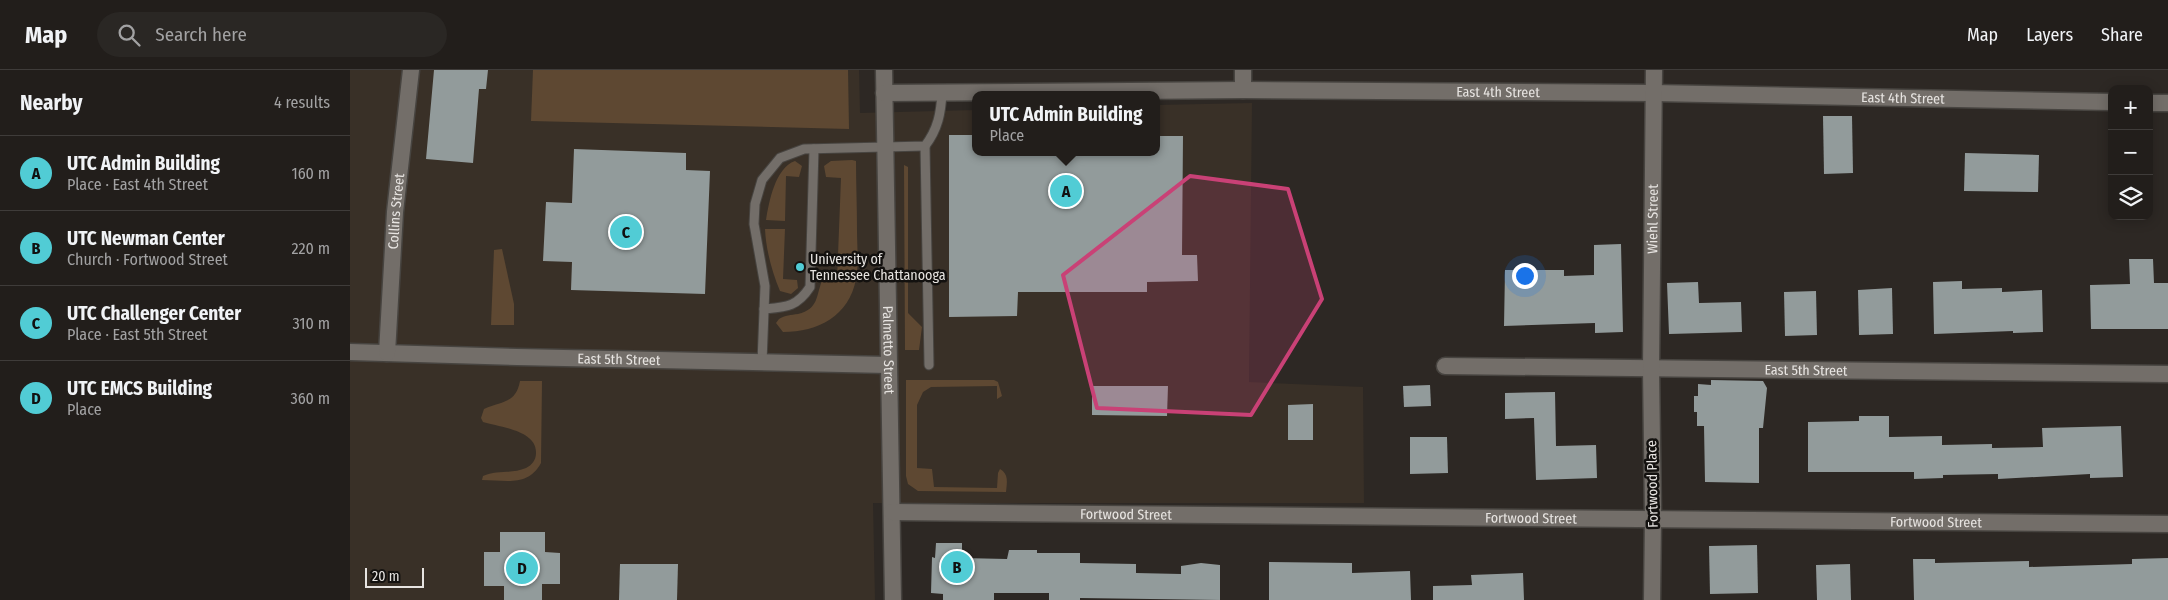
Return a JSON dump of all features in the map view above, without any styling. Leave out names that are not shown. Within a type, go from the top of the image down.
[{"type":"street","name":"Collins Street","points":[[387,353],[395,212],[411,70]]},
{"type":"street","name":"Palmetto Street","points":[[884,70],[893,600]]},
{"type":"street","points":[[1243,70],[1243,90]]},
{"type":"street","name":"Wiehl Street","points":[[1651,369],[1654,70]]},
{"type":"street","name":"East 4th Street","points":[[1092,91],[1243,90],[1654,93],[2108,102]]},
{"type":"street","name":"East 4th Street","points":[[884,93],[972,92]]},
{"type":"street","points":[[2153,103],[2168,103]]},
{"type":"street","name":"East 5th Street","points":[[350,352],[888,365]]},
{"type":"street","name":"East 5th Street","points":[[1445,366],[2168,374]]},
{"type":"street","name":"Fortwood Place","points":[[1651,369],[1652,600]]},
{"type":"street","name":"Fortwood Street","points":[[892,512],[2168,524]]},
{"type":"lane","points":[[929,365],[925,146],[937,129],[941,114],[942,92]]},
{"type":"lane","points":[[762,362],[765,286],[754,224],[755,204],[762,180],[780,158],[804,149],[925,146]]},
{"type":"lane","points":[[764,309],[791,305],[800,300],[810,287],[814,149]]},
{"type":"highlighted area","points":[[1190,176],[1288,189],[1322,299],[1251,415],[1097,408],[1063,275]]},
{"type":"shaded area","name":"University of Tennessee Chattanooga","points":[[350,70],[859,70],[860,113],[972,110],[972,156],[1160,156],[1160,105],[1252,103],[1249,382],[1363,387],[1364,503],[873,503],[875,600],[350,600]]},
{"type":"shaded area","points":[[533,70],[848,70],[849,129],[531,121]]},
{"type":"shaded area","points":[[795,161],[802,166],[799,177],[786,176],[785,221],[766,220],[774,186],[782,171]]},
{"type":"shaded area","points":[[831,161],[856,161],[858,255],[857,273],[852,292],[847,303],[839,312],[820,325],[808,329],[783,332],[776,323],[779,319],[810,309],[816,301],[822,281],[837,281],[841,178],[826,177],[824,166]]},
{"type":"shaded area","points":[[904,165],[908,167],[908,313],[922,327],[919,350],[905,350]]},
{"type":"shaded area","points":[[765,229],[785,229],[783,279],[797,280],[798,288],[791,294],[780,291],[774,276]]},
{"type":"shaded area","points":[[502,249],[514,304],[514,325],[491,325],[494,250]]},
{"type":"shaded area","points":[[906,380],[994,380],[998,382],[1002,396],[997,399],[997,386],[931,387],[923,392],[917,405],[917,468],[932,469],[934,487],[997,488],[1000,469],[1006,476],[1006,492],[918,491],[908,484],[906,476]]},
{"type":"shaded area","points":[[520,381],[542,381],[541,463],[536,471],[523,479],[508,481],[482,480],[483,476],[488,474],[526,468],[532,464],[535,458],[535,445],[524,434],[483,422],[481,418],[484,409],[512,397]]},
{"type":"building","points":[[434,70],[488,70],[486,89],[479,89],[473,163],[426,159]]},
{"type":"building","points":[[1823,116],[1852,116],[1853,173],[1824,174]]},
{"type":"building","points":[[949,135],[972,135],[972,156],[1160,156],[1160,136],[1183,136],[1182,255],[1197,255],[1198,281],[1147,282],[1147,292],[1018,292],[1017,316],[949,317]]},
{"type":"building","points":[[574,149],[686,153],[686,170],[710,171],[705,294],[571,290],[572,262],[543,261],[546,202],[572,203]]},
{"type":"building","points":[[1965,153],[2039,155],[2038,192],[1964,191]]},
{"type":"building","points":[[1621,244],[1623,332],[1595,333],[1595,323],[1504,326],[1505,270],[1564,270],[1564,276],[1594,275],[1594,245]]},
{"type":"building","points":[[2129,259],[2153,259],[2154,283],[2168,283],[2168,329],[2091,329],[2090,285],[2130,284]]},
{"type":"building","points":[[1962,281],[1962,289],[2002,288],[2002,292],[2042,290],[2043,332],[2013,333],[2013,331],[1934,334],[1933,282]]},
{"type":"building","points":[[1698,282],[1699,303],[1741,302],[1742,332],[1669,334],[1667,283]]},
{"type":"building","points":[[1892,288],[1893,334],[1859,335],[1858,290]]},
{"type":"building","points":[[1816,291],[1817,335],[1785,336],[1784,292]]},
{"type":"building","points":[[1711,380],[1763,381],[1767,388],[1763,428],[1759,428],[1759,483],[1705,482],[1704,426],[1697,426],[1697,412],[1694,412],[1694,396],[1698,396],[1698,384],[1711,385]]},
{"type":"building","points":[[1430,385],[1431,406],[1404,407],[1403,386]]},
{"type":"building","points":[[1092,386],[1168,386],[1167,416],[1092,415]]},
{"type":"building","points":[[1555,392],[1556,446],[1596,445],[1597,478],[1536,480],[1534,418],[1505,419],[1505,393]]},
{"type":"building","points":[[1313,404],[1313,440],[1288,440],[1288,405]]},
{"type":"building","points":[[1859,416],[1889,416],[1889,437],[1942,436],[1942,445],[1992,444],[1992,448],[2043,447],[2042,428],[2121,426],[2123,477],[2090,478],[2090,474],[1998,479],[1998,474],[1943,475],[1943,478],[1914,479],[1914,472],[1808,472],[1808,422],[1859,421]]},
{"type":"building","points":[[1410,437],[1447,437],[1448,473],[1410,474]]},
{"type":"building","points":[[500,532],[545,532],[545,552],[560,553],[560,584],[542,584],[542,600],[504,600],[504,586],[484,586],[484,552],[500,552]]},
{"type":"building","points":[[936,543],[962,543],[962,558],[1007,559],[1009,550],[1037,550],[1037,553],[1080,553],[1080,563],[1136,564],[1136,573],[1181,574],[1181,566],[1201,563],[1220,565],[1220,600],[1080,598],[1080,600],[1049,600],[1049,593],[994,593],[994,600],[943,600],[943,594],[931,593],[932,557],[935,558]]},
{"type":"building","points":[[1757,545],[1758,593],[1710,594],[1709,546]]},
{"type":"building","points":[[2168,558],[2168,600],[1914,600],[1913,559],[1935,559],[1935,563],[2029,561],[2029,567],[2132,564],[2132,559]]},
{"type":"building","points":[[1269,562],[1352,563],[1352,573],[1410,571],[1411,600],[1269,600]]},
{"type":"building","points":[[620,564],[678,564],[677,600],[619,600]]},
{"type":"building","points":[[1850,564],[1851,600],[1817,600],[1816,565]]},
{"type":"building","points":[[1523,573],[1524,600],[1433,600],[1433,586],[1472,585],[1471,575]]},
{"type":"place","name":"UTC Admin Building","points":[[1066,191]]},
{"type":"place","name":"UTC Challenger Center","points":[[626,232]]},
{"type":"place","name":"University of Tennessee Chattanooga","points":[[800,267]]},
{"type":"place","name":"UTC Newman Center","points":[[957,567]]},
{"type":"place","name":"UTC EMCS Building","points":[[522,568]]}]
